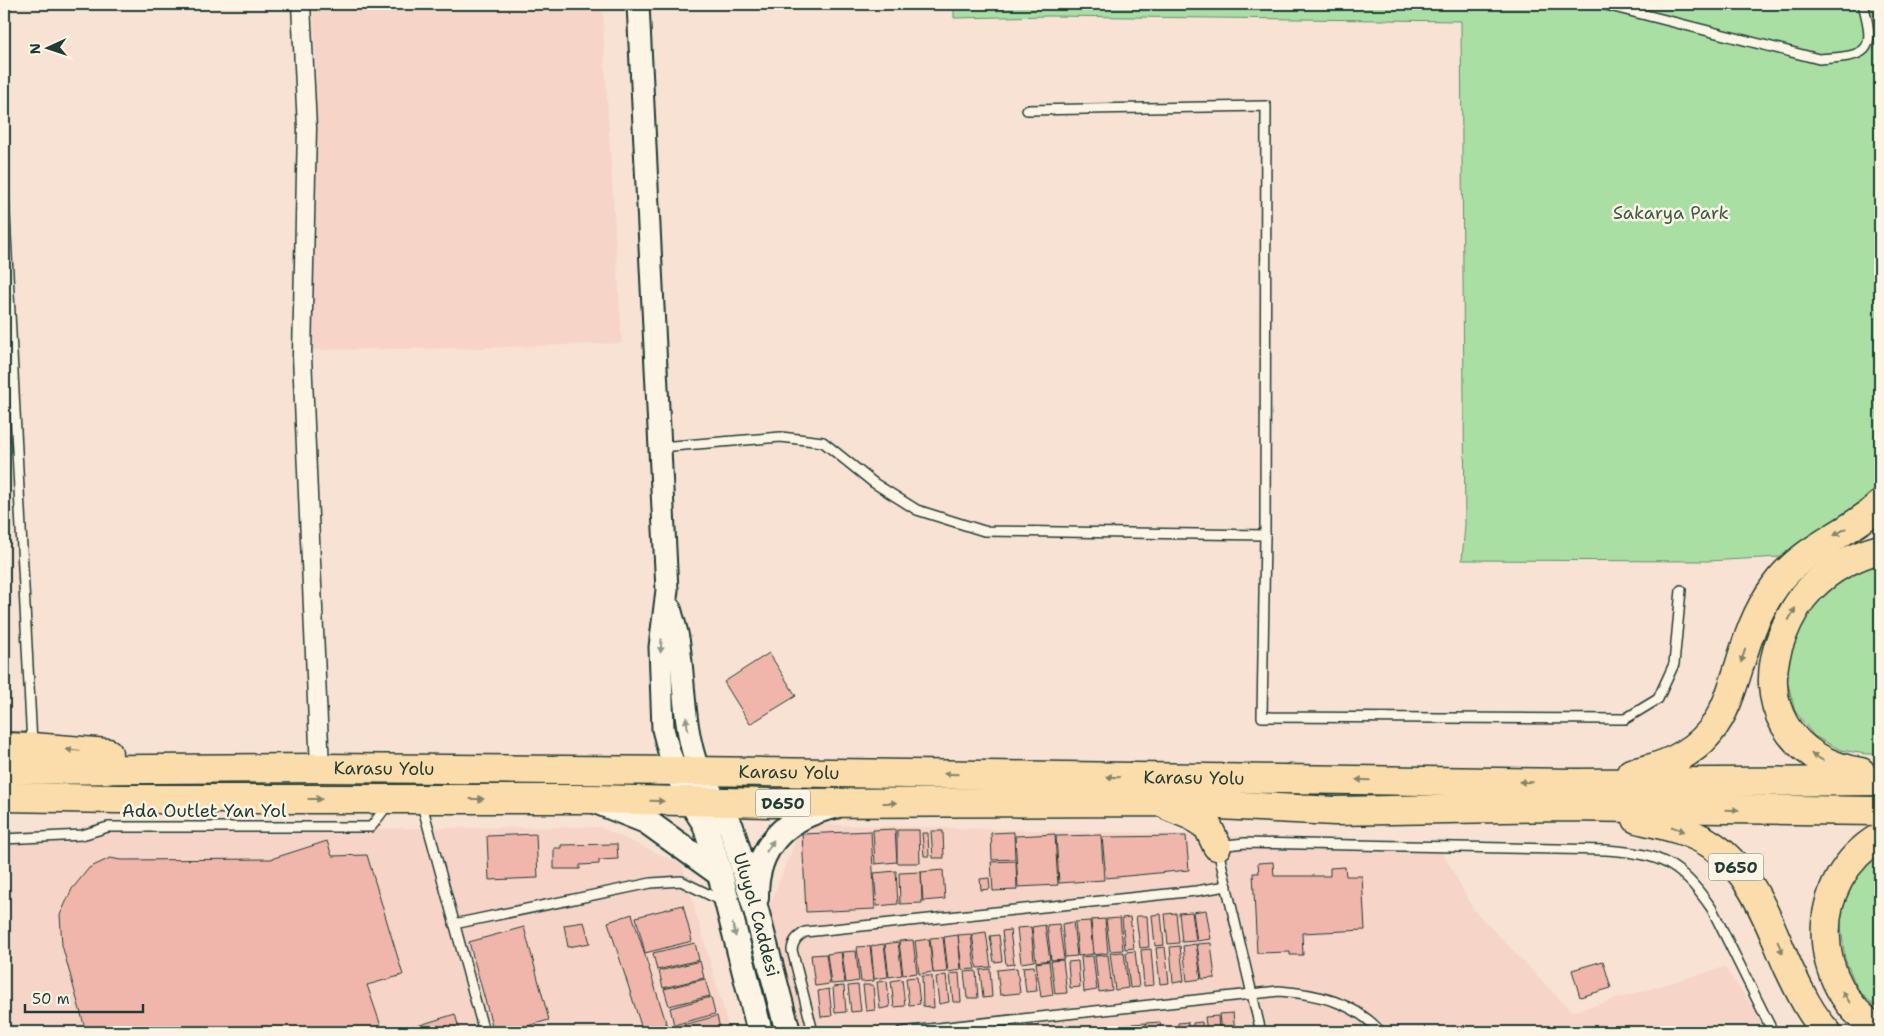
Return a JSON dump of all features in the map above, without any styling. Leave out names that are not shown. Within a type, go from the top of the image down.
[{"type":"highway","points":[[1574,783],[1657,767],[1673,761],[1690,751],[1704,739],[1717,723],[1726,706],[1753,626],[1774,586],[1805,554],[1880,505]]},
{"type":"highway","points":[[1880,549],[1844,562],[1816,584],[1801,600],[1785,626],[1777,648],[1773,668],[1773,685],[1779,715],[1795,740],[1807,751],[1832,764],[1856,771],[1880,774]]},
{"type":"highway","points":[[32,747],[279,769]]},
{"type":"highway","name":"Karasu Yolu","points":[[4,770],[320,768],[688,771],[1574,783]]},
{"type":"highway","name":"D650","points":[[1574,783],[1880,781]]},
{"type":"highway","name":"Karasu Yolu","points":[[4,797],[592,799],[703,802],[1159,802],[1335,811],[1561,807]]},
{"type":"highway","points":[[4,816],[288,799]]},
{"type":"highway","points":[[1159,802],[1192,816],[1208,827],[1217,846]]},
{"type":"highway","name":"D650","points":[[1561,807],[1880,812]]},
{"type":"highway","name":"D650","points":[[1561,807],[1670,826],[1711,844],[1727,856],[1751,887],[1797,986],[1812,1012],[1827,1032]]},
{"type":"highway","points":[[1880,838],[1870,843],[1841,875],[1826,915],[1825,934],[1831,970],[1839,986],[1848,1001],[1880,1031]]},
{"type":"main road","points":[[4,746],[32,747]]},
{"type":"main road","points":[[688,771],[703,802]]},
{"type":"main road","points":[[592,799],[646,821],[720,874]]},
{"type":"main road","name":"Uluyol Caddesi","points":[[703,802],[705,824],[720,874],[760,1032]]},
{"type":"main road","name":"Uluyol Caddesi","points":[[703,802],[731,827],[756,910],[788,1032]]},
{"type":"main road","points":[[756,910],[756,889],[762,859],[777,835],[787,826],[807,816],[851,802]]},
{"type":"street","points":[[301,4],[307,128],[302,356],[320,768]]},
{"type":"street","points":[[638,4],[667,598],[679,644],[684,711],[691,750],[688,771]]},
{"type":"lane","points":[[1602,4],[1820,59],[1843,58],[1864,51],[1869,45],[1870,34],[1864,4]]},
{"type":"lane","points":[[1027,110],[1266,106],[1265,535],[1262,716],[1490,720],[1625,719],[1658,699],[1674,664],[1681,590]]},
{"type":"lane","points":[[4,196],[32,747]]},
{"type":"lane","points":[[659,447],[780,437],[823,442],[874,483],[917,510],[984,531],[1265,535]]},
{"type":"lane","name":"Ada Outlet Yan Yol","points":[[4,839],[82,836],[108,827],[371,827],[392,799]]},
{"type":"lane","points":[[421,799],[484,1032]]},
{"type":"lane","points":[[1261,1032],[1217,846],[1245,843],[1587,850],[1632,852],[1652,856],[1669,864],[1688,877],[1708,903],[1773,1032]]},
{"type":"lane","points":[[454,924],[651,883],[681,881],[727,903]]},
{"type":"lane","points":[[813,1032],[792,950],[793,943],[798,936],[805,932],[1196,891],[1226,886]]},
{"type":"lane","points":[[901,1032],[1280,991],[1327,998],[1350,1008],[1372,1022],[1382,1032]]},
{"type":"shaded area","points":[[313,4],[603,4],[604,51],[622,343],[478,348],[310,350],[316,65]]},
{"type":"shaded area","points":[[802,824],[1214,835],[1438,844],[1474,910],[1572,1012],[1724,967],[1772,1032],[799,1032],[767,912]]},
{"type":"shaded area","points":[[599,827],[682,864],[730,1032],[4,1032],[4,831]]},
{"type":"green space","name":"Sakarya Park","points":[[954,4],[1875,4],[1880,38],[1880,487],[1876,492],[1780,557],[1707,561],[1462,560],[1465,525],[1461,21],[1050,16],[954,18]]},
{"type":"green space","points":[[1880,557],[1880,754],[1866,754],[1841,750],[1814,736],[1795,711],[1785,672],[1796,625],[1832,581]]},
{"type":"green space","points":[[1880,845],[1880,1011],[1858,990],[1845,959],[1839,910],[1853,870]]},
{"type":"building","points":[[769,653],[796,696],[750,724],[724,682]]},
{"type":"building","points":[[895,829],[897,862],[875,864],[873,830]]},
{"type":"building","points":[[897,830],[919,830],[920,863],[897,863]]},
{"type":"building","points":[[871,831],[875,909],[806,912],[802,834]]},
{"type":"building","points":[[931,831],[943,831],[944,858],[933,858]]},
{"type":"building","points":[[1014,832],[1015,859],[992,860],[991,833]]},
{"type":"building","points":[[922,833],[928,833],[929,856],[924,856]]},
{"type":"building","points":[[536,834],[538,878],[489,880],[487,836]]},
{"type":"building","points":[[1055,834],[1058,885],[1018,887],[1015,836]]},
{"type":"building","points":[[1101,835],[1104,880],[1059,883],[1056,836]]},
{"type":"building","points":[[1186,836],[1189,870],[1106,878],[1102,837]]},
{"type":"building","points":[[327,841],[332,856],[367,855],[403,975],[367,985],[383,1032],[86,1032],[62,945],[60,915],[72,889],[89,868],[110,858],[121,860],[271,859]]},
{"type":"building","points":[[617,844],[618,859],[599,860],[599,864],[580,865],[580,869],[554,869],[554,848],[561,848],[561,845]]},
{"type":"building","points":[[1016,861],[1017,890],[993,891],[991,862]]},
{"type":"building","points":[[1273,862],[1274,876],[1330,876],[1330,868],[1345,867],[1346,876],[1362,876],[1365,930],[1302,933],[1303,955],[1290,955],[1290,952],[1257,953],[1253,873],[1259,873],[1258,863]]},
{"type":"building","points":[[943,870],[945,899],[923,901],[921,872]]},
{"type":"building","points":[[896,871],[898,904],[877,906],[874,873]]},
{"type":"building","points":[[921,872],[922,903],[900,904],[899,873]]},
{"type":"building","points":[[989,878],[990,889],[981,890],[980,879]]},
{"type":"building","points":[[683,905],[692,941],[645,953],[636,917]]},
{"type":"building","points":[[1206,910],[1211,939],[1197,941],[1193,912]]},
{"type":"building","points":[[1192,912],[1196,941],[1182,942],[1179,913]]},
{"type":"building","points":[[1176,913],[1179,943],[1168,944],[1165,914]]},
{"type":"building","points":[[632,914],[669,1032],[643,1032],[608,922]]},
{"type":"building","points":[[1161,914],[1164,945],[1155,946],[1152,915]]},
{"type":"building","points":[[1136,916],[1147,916],[1149,947],[1140,948]]},
{"type":"building","points":[[1130,917],[1134,948],[1125,949],[1122,918]]},
{"type":"building","points":[[1120,918],[1123,950],[1110,951],[1106,919]]},
{"type":"building","points":[[1105,919],[1108,953],[1094,955],[1091,920]]},
{"type":"building","points":[[1090,921],[1093,954],[1078,956],[1075,922]]},
{"type":"building","points":[[584,922],[590,943],[568,947],[564,925]]},
{"type":"building","points":[[1073,922],[1077,956],[1065,957],[1062,924]]},
{"type":"building","points":[[1059,924],[1064,959],[1051,960],[1047,925]]},
{"type":"building","points":[[1045,925],[1050,960],[1036,962],[1032,927]]},
{"type":"building","points":[[524,927],[549,1020],[505,1032],[494,1032],[469,942]]},
{"type":"building","points":[[1031,927],[1034,961],[1021,963],[1017,928]]},
{"type":"building","points":[[1010,930],[1014,964],[1006,965],[1002,931]]},
{"type":"building","points":[[986,932],[991,967],[977,968],[972,934]]},
{"type":"building","points":[[971,934],[975,969],[962,970],[958,935]]},
{"type":"building","points":[[958,935],[961,970],[948,972],[944,937]]},
{"type":"building","points":[[999,935],[1002,961],[994,962],[990,936]]},
{"type":"building","points":[[943,937],[947,972],[933,973],[930,938]]},
{"type":"building","points":[[929,939],[933,972],[919,974],[915,941]]},
{"type":"building","points":[[913,940],[917,973],[903,975],[899,941]]},
{"type":"building","points":[[898,942],[902,975],[889,977],[885,944]]},
{"type":"building","points":[[695,943],[699,960],[657,970],[653,953]]},
{"type":"building","points":[[1211,943],[1215,978],[1202,979],[1197,944]]},
{"type":"building","points":[[884,944],[888,977],[874,979],[871,946]]},
{"type":"building","points":[[1196,944],[1201,979],[1187,981],[1183,946]]},
{"type":"building","points":[[870,946],[874,981],[861,982],[857,947]]},
{"type":"building","points":[[1180,946],[1184,981],[1173,983],[1170,947]]},
{"type":"building","points":[[1165,947],[1169,983],[1160,984],[1156,948]]},
{"type":"building","points":[[1151,949],[1154,985],[1144,986],[1141,950]]},
{"type":"building","points":[[856,951],[859,981],[846,983],[842,952]]},
{"type":"building","points":[[1135,951],[1139,987],[1130,988],[1126,952]]},
{"type":"building","points":[[841,952],[845,983],[831,984],[827,954]]},
{"type":"building","points":[[1124,952],[1128,988],[1115,990],[1110,953]]},
{"type":"building","points":[[826,954],[830,984],[815,986],[811,955]]},
{"type":"building","points":[[1108,955],[1112,990],[1099,992],[1095,956]]},
{"type":"building","points":[[1093,956],[1097,990],[1084,992],[1081,957]]},
{"type":"building","points":[[1063,960],[1067,993],[1055,994],[1051,961]]},
{"type":"building","points":[[700,961],[704,978],[663,988],[659,971]]},
{"type":"building","points":[[1049,961],[1053,995],[1041,997],[1036,963]]},
{"type":"building","points":[[1078,961],[1080,987],[1070,988],[1068,962]]},
{"type":"building","points":[[1603,961],[1611,988],[1580,997],[1572,970]]},
{"type":"building","points":[[1034,966],[1037,991],[1026,992],[1023,967]]},
{"type":"building","points":[[1017,968],[1020,993],[1000,995],[997,970]]},
{"type":"building","points":[[990,969],[992,997],[983,998],[980,970]]},
{"type":"building","points":[[976,971],[978,998],[967,998],[964,972]]},
{"type":"building","points":[[959,973],[961,1002],[953,1002],[950,974]]},
{"type":"building","points":[[946,975],[949,1002],[939,1004],[936,977]]},
{"type":"building","points":[[922,976],[932,976],[934,1008],[923,1006]]},
{"type":"building","points":[[917,977],[920,1004],[909,1005],[906,978]]},
{"type":"building","points":[[705,979],[710,996],[669,1006],[664,989]]},
{"type":"building","points":[[902,979],[905,1006],[894,1007],[891,981]]},
{"type":"building","points":[[887,981],[890,1007],[880,1009],[877,982]]},
{"type":"building","points":[[858,985],[861,1011],[851,1012],[848,986]]},
{"type":"building","points":[[863,985],[873,985],[875,1010],[866,1011]]},
{"type":"building","points":[[844,986],[846,1012],[835,1013],[833,987]]},
{"type":"building","points":[[829,989],[832,1016],[821,1017],[818,991]]},
{"type":"building","points":[[711,997],[715,1014],[674,1025],[670,1008]]},
{"type":"building","points":[[1233,1013],[1235,1032],[1221,1032],[1219,1014]]},
{"type":"building","points":[[455,1014],[460,1032],[398,1032]]},
{"type":"building","points":[[717,1016],[721,1032],[676,1032],[675,1027]]},
{"type":"building","points":[[1218,1016],[1219,1032],[1207,1032],[1205,1017]]},
{"type":"building","points":[[1160,1022],[1161,1032],[1147,1032],[1146,1023]]},
{"type":"building","points":[[1188,1022],[1188,1032],[1178,1032],[1178,1023]]},
{"type":"building","points":[[1202,1022],[1203,1032],[1193,1032],[1193,1023]]},
{"type":"building","points":[[1146,1023],[1146,1032],[1132,1032],[1132,1024]]},
{"type":"building","points":[[1131,1025],[1131,1032],[1118,1032],[1117,1026]]},
{"type":"building","points":[[1116,1027],[1116,1032],[1102,1032],[1102,1028]]}]
